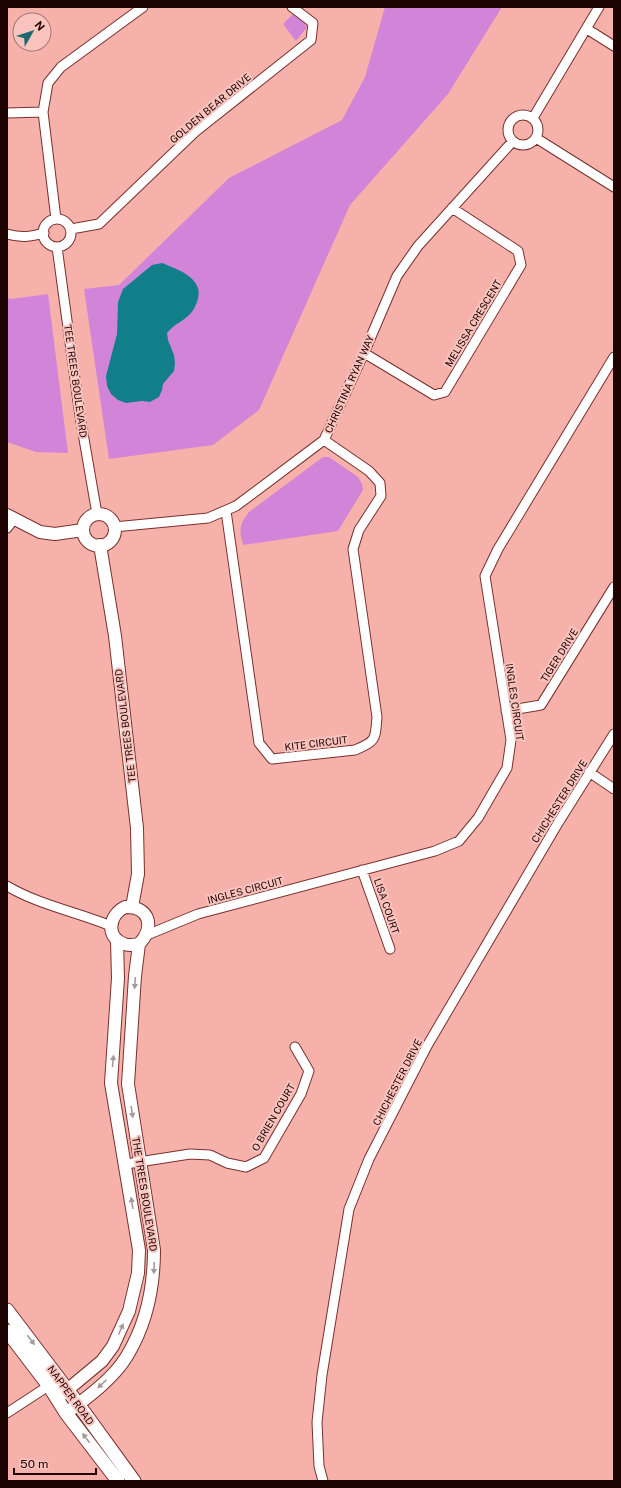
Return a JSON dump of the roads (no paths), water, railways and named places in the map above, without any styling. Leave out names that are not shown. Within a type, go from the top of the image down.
[{"type":"main road","name":"NAPPER ROAD","points":[[7,1310],[62,1394],[66,1413],[118,1481]]},
{"type":"main road","name":"NAPPER ROAD","points":[[7,1331],[54,1382]]},
{"type":"main road","name":"NAPPER ROAD","points":[[62,1394],[78,1404],[134,1481]]},
{"type":"street","points":[[56,219],[42,112],[48,83],[61,67],[143,7]]},
{"type":"street","points":[[533,118],[599,7]]},
{"type":"street","name":"GOLDEN BEAR DRIVE","points":[[71,230],[99,224],[195,132],[310,40],[313,24],[297,8]]},
{"type":"street","points":[[587,29],[614,46]]},
{"type":"street","points":[[7,114],[42,112]]},
{"type":"street","points":[[522,115],[528,115],[533,118],[537,125],[538,134],[536,138],[525,144],[513,141],[508,130],[512,120],[516,116],[522,115]]},
{"type":"street","points":[[536,138],[614,187]]},
{"type":"street","name":"CHRISTINA RYAN WAY","points":[[114,527],[208,518],[226,511],[236,506],[324,440],[397,276],[418,246],[513,141]]},
{"type":"street","name":"MELISSA CRESCENT","points":[[364,353],[434,395],[445,392],[521,265],[518,251],[452,208]]},
{"type":"street","points":[[56,219],[66,222],[71,230],[68,241],[57,247],[50,245],[46,240],[44,233],[45,226],[50,221],[56,219]]},
{"type":"street","points":[[7,234],[16,237],[30,237],[44,233]]},
{"type":"street","name":"TEE TREES BOULEVARD","points":[[57,247],[80,416],[97,514]]},
{"type":"street","name":"INGLES CIRCUIT","points":[[143,939],[198,914],[435,851],[459,841],[478,818],[507,768],[511,740],[485,576],[498,549],[614,357]]},
{"type":"street","name":"KITE CIRCUIT","points":[[226,511],[259,743],[272,759],[356,750],[368,745],[375,738],[377,717],[353,549],[359,530],[381,496],[380,483],[369,471],[324,440]]},
{"type":"street","points":[[97,514],[102,514],[110,519],[114,527],[113,537],[105,544],[100,546],[87,540],[83,530],[87,519],[97,514]]},
{"type":"street","points":[[9,521],[40,532],[55,534],[83,530]]},
{"type":"street","name":"TEE TREES BOULEVARD","points":[[100,546],[114,636],[137,828],[138,874],[132,907]]},
{"type":"street","name":"TIGER DRIVE","points":[[506,711],[541,704],[614,587]]},
{"type":"street","name":"CHICHESTER DRIVE","points":[[323,1481],[319,1466],[317,1422],[322,1375],[350,1209],[369,1159],[427,1046],[558,823],[614,734]]},
{"type":"street","points":[[589,772],[614,789]]},
{"type":"street","name":"LISA COURT","points":[[362,870],[390,948]]},
{"type":"street","points":[[7,886],[59,909],[111,926]]},
{"type":"street","points":[[125,907],[139,909],[145,913],[149,926],[143,939],[131,945],[123,944],[117,940],[111,926],[114,915],[125,907]]},
{"type":"street","name":"THE TREES BOULEVARD","points":[[66,1413],[90,1395],[127,1357],[145,1318],[154,1274],[154,1250],[128,1084],[135,976],[143,939]]},
{"type":"street","name":"THE TREES BOULEVARD","points":[[62,1394],[102,1361],[113,1346],[129,1311],[138,1273],[139,1250],[126,1164],[111,1083],[118,978],[117,940]]},
{"type":"street","name":"O BRIEN COURT","points":[[126,1164],[190,1154],[210,1155],[227,1163],[246,1167],[264,1158],[301,1094],[309,1071],[295,1047]]},
{"type":"street","points":[[7,1413],[54,1382]]},
{"type":"water","points":[[162,263],[183,272],[194,281],[198,287],[199,294],[197,302],[191,313],[167,333],[174,355],[174,371],[163,384],[159,397],[150,402],[142,401],[126,403],[118,400],[111,394],[107,386],[106,376],[117,334],[118,302],[123,289],[152,265]]}]
